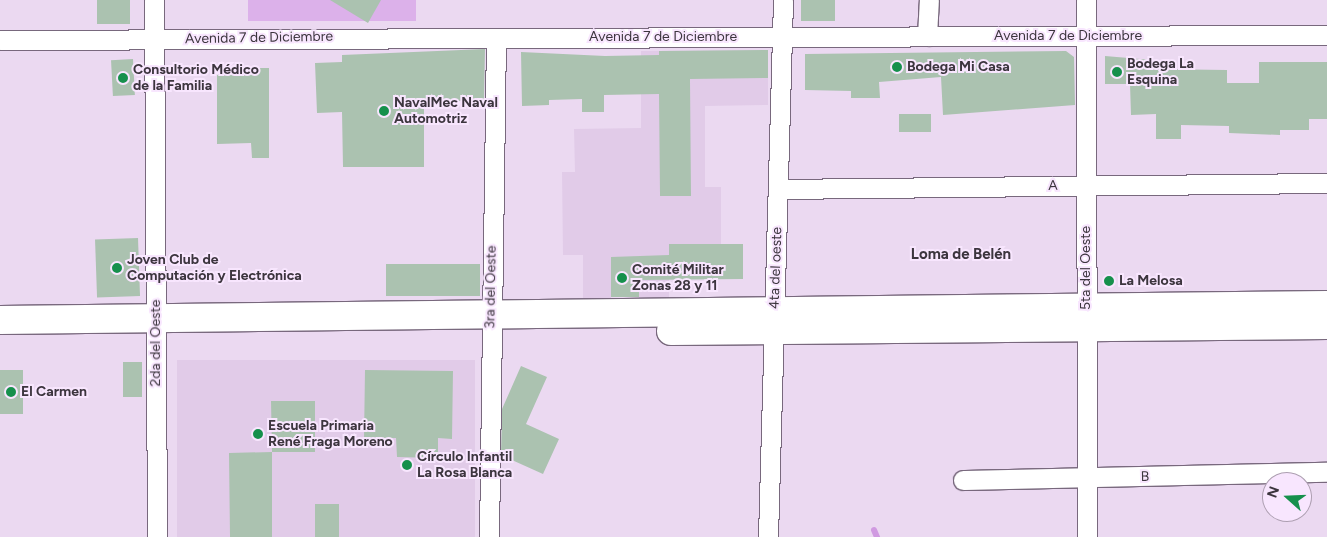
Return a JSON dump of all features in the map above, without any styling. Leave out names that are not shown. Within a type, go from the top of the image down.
[{"type":"main road","points":[[0,334],[156,326],[1087,317],[1327,305]]},
{"type":"main road","points":[[1087,317],[1327,325]]},
{"type":"main road","points":[[0,320],[156,326]]},
{"type":"street","name":"2da del Oeste","points":[[154,0],[157,537]]},
{"type":"street","name":"4ta del oeste","points":[[768,537],[784,0]]},
{"type":"street","points":[[927,36],[929,0]]},
{"type":"street","name":"5ta del Oeste","points":[[1086,0],[1087,537]]},
{"type":"street","name":"Avenida 7 de Diciembre","points":[[0,40],[1327,35]]},
{"type":"street","name":"3ra del Oeste","points":[[489,537],[496,38]]},
{"type":"street","name":"A","points":[[778,189],[1327,183]]},
{"type":"street","name":"B","points":[[964,480],[1327,472]]},
{"type":"shaded area","points":[[248,0],[416,0],[416,21],[248,21]]},
{"type":"shaded area","points":[[768,50],[768,105],[705,106],[705,187],[721,187],[721,244],[669,245],[669,299],[639,299],[639,257],[611,257],[611,299],[583,299],[583,255],[563,255],[562,172],[575,172],[574,129],[641,128],[641,51]]},
{"type":"shaded area","points":[[177,360],[475,360],[475,537],[177,537]]},
{"type":"building","points":[[97,0],[130,0],[130,24],[97,24]]},
{"type":"building","points":[[330,0],[381,0],[368,23]]},
{"type":"building","points":[[801,0],[835,0],[835,21],[801,21]]},
{"type":"building","points":[[485,49],[484,101],[424,101],[424,167],[343,167],[342,112],[317,113],[315,63],[342,62],[342,55]]},
{"type":"building","points":[[768,50],[768,78],[690,79],[691,196],[660,196],[659,94],[604,95],[604,112],[582,112],[582,99],[549,100],[549,105],[522,106],[521,52],[605,56],[659,55],[659,51]]},
{"type":"building","points":[[1066,51],[1074,57],[1075,105],[943,115],[941,77],[879,82],[880,98],[851,98],[851,91],[805,90],[805,54]]},
{"type":"building","points":[[1105,56],[1152,60],[1152,69],[1227,70],[1227,83],[1259,83],[1259,62],[1327,62],[1327,119],[1309,119],[1309,130],[1280,130],[1280,135],[1229,133],[1229,126],[1181,125],[1181,139],[1156,139],[1156,114],[1131,115],[1130,84],[1105,84]]},
{"type":"building","name":"Consultorio Médico de la Familia","points":[[133,59],[135,95],[113,96],[111,60]]},
{"type":"building","points":[[217,68],[269,68],[269,158],[252,158],[251,143],[217,144]]},
{"type":"building","points":[[899,114],[931,114],[931,132],[899,132]]},
{"type":"building","name":"Joven Club de Computación y Electrónica","points":[[138,238],[140,296],[97,297],[95,240]]},
{"type":"building","points":[[669,244],[743,244],[743,279],[639,280],[639,297],[611,297],[611,257],[669,255]]},
{"type":"building","points":[[386,264],[480,264],[480,296],[386,296]]},
{"type":"building","points":[[123,362],[142,362],[142,397],[123,397]]},
{"type":"building","points":[[521,366],[547,377],[526,424],[559,439],[543,474],[501,455],[502,409]]},
{"type":"building","name":"El Carmen","points":[[0,370],[23,370],[23,414],[0,414]]},
{"type":"building","points":[[365,370],[453,371],[452,439],[438,438],[438,458],[397,457],[396,438],[364,438]]},
{"type":"building","points":[[271,401],[315,401],[315,452],[272,452]]},
{"type":"building","points":[[272,452],[272,537],[230,537],[229,453]]},
{"type":"building","points":[[315,504],[339,504],[339,537],[315,537]]},
{"type":"waterway","points":[[874,530],[877,537]]},
{"type":"place","name":"Bodega Mi Casa","points":[[897,67]]},
{"type":"place","name":"Bodega La Esquina","points":[[1117,72]]},
{"type":"place","name":"Consultorio Médico de la Familia","points":[[123,78]]},
{"type":"place","name":"NavalMec Naval Automotriz","points":[[384,111]]},
{"type":"place","name":"Joven Club de Computación y Electrónica","points":[[117,268]]},
{"type":"place","name":"Comité Militar Zonas 28 y 11","points":[[622,278]]},
{"type":"place","name":"La Melosa","points":[[1109,281]]},
{"type":"place","name":"El Carmen","points":[[11,392]]},
{"type":"place","name":"Escuela Primaria René Fraga Moreno","points":[[258,434]]},
{"type":"place","name":"Círculo Infantil La Rosa Blanca","points":[[407,465]]},
{"type":"district","name":"Loma de Belén","points":[[961,255]]}]
